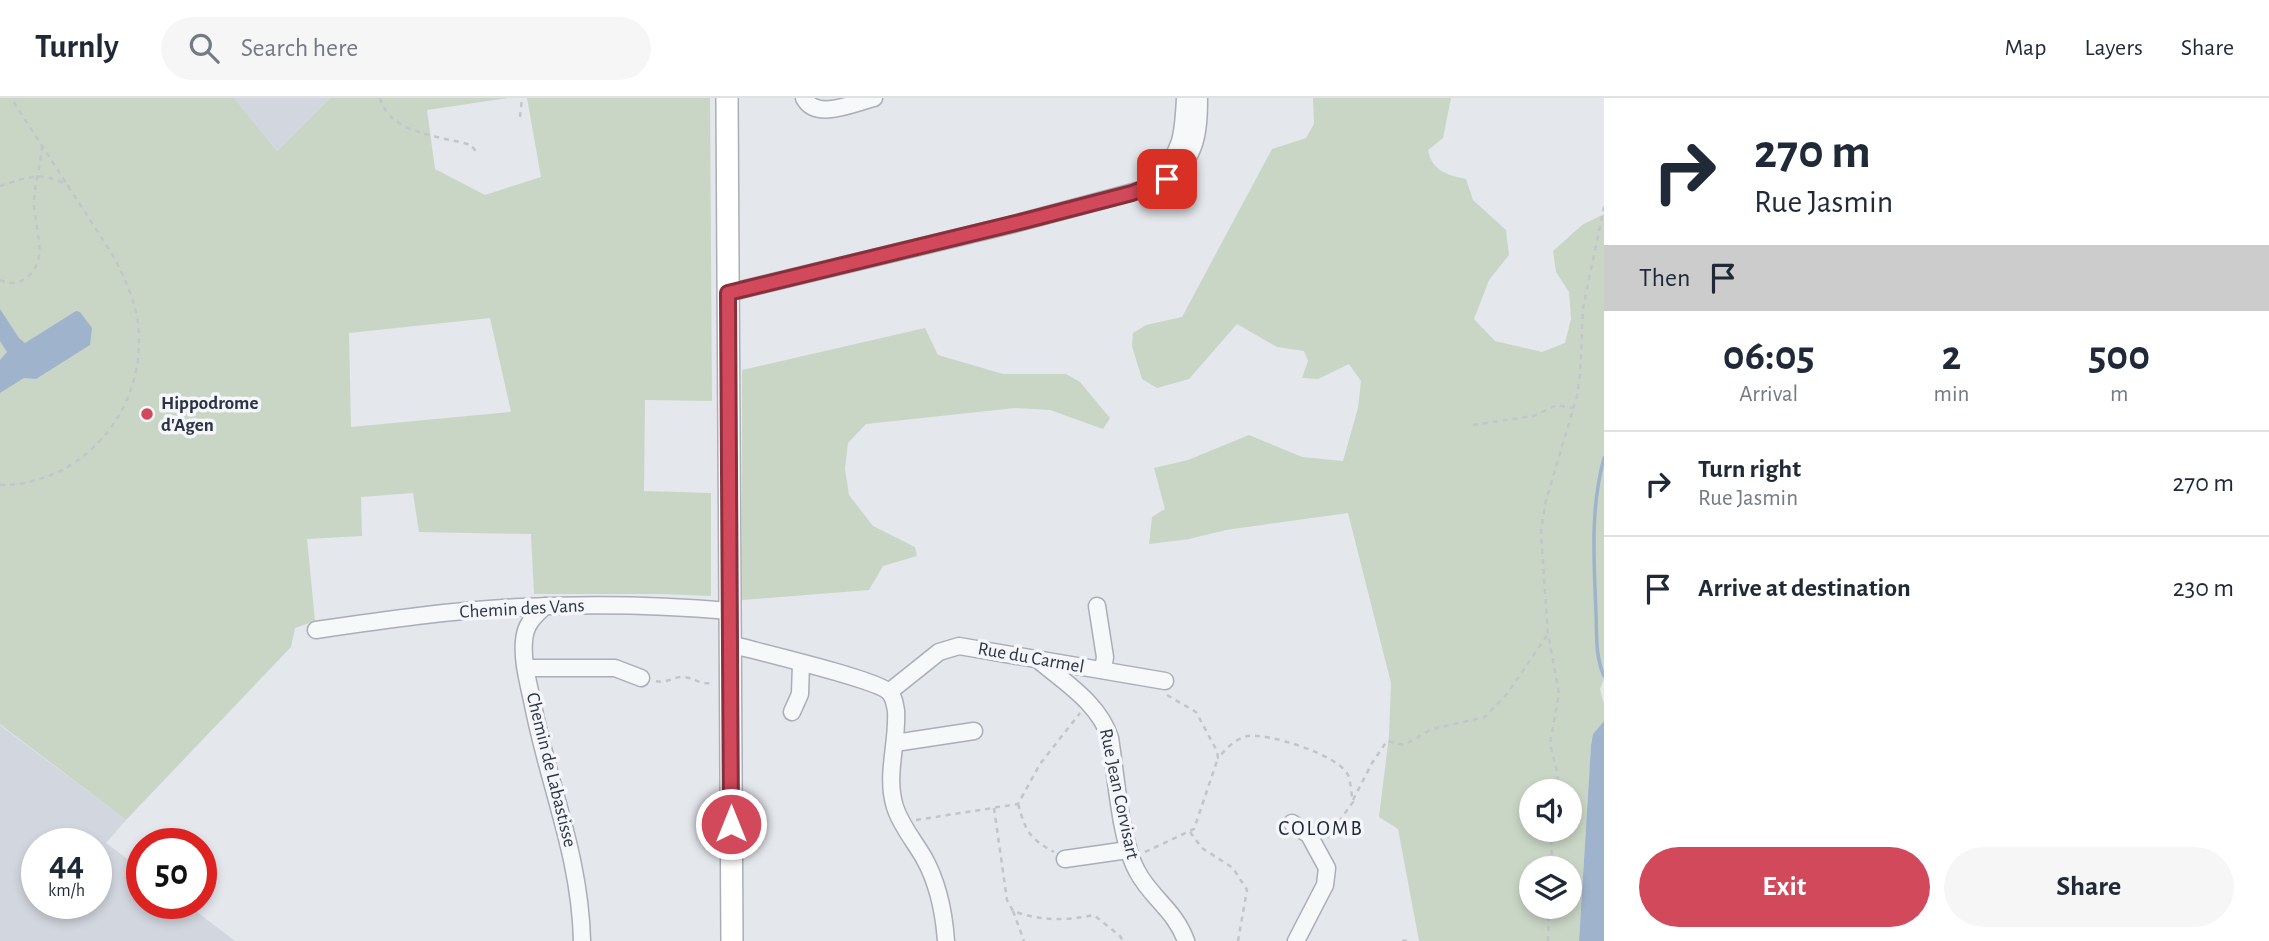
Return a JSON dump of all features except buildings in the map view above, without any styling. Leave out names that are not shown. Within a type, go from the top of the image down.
[{"type":"main road","points":[[727,98],[732,941]]},
{"type":"street","points":[[804,98],[808,106],[818,111],[874,98]]},
{"type":"street","points":[[1148,188],[1169,164],[1179,145],[1183,133],[1185,98]]},
{"type":"street","points":[[728,293],[1010,225],[1148,188],[1167,179],[1186,161],[1197,136],[1199,98]]},
{"type":"street","name":"Chemin des Vans","points":[[316,630],[416,616],[545,606],[668,606],[730,611]]},
{"type":"street","name":"Chemin de Labastisse","points":[[545,606],[531,618],[526,629],[526,668],[538,729],[570,845],[578,884],[582,941]]},
{"type":"street","name":"Rue du Carmel","points":[[1097,606],[1105,657],[1103,670]]},
{"type":"street","points":[[730,644],[857,679],[889,692],[895,701],[896,713],[891,775],[895,807],[933,877],[943,915],[946,941]]},
{"type":"street","name":"Rue du Carmel","points":[[889,692],[939,652],[959,646],[1160,680]]},
{"type":"street","name":"Rue Jean Corvisart","points":[[1037,659],[1100,714],[1110,738],[1129,853],[1148,887],[1179,923],[1186,941]]},
{"type":"street","points":[[792,712],[800,694],[801,664]]},
{"type":"street","points":[[526,668],[615,668],[640,678]]},
{"type":"street","points":[[895,743],[974,731]]},
{"type":"street","points":[[1292,823],[1309,835],[1327,868],[1326,882],[1296,941]]},
{"type":"street","points":[[1065,859],[1129,853]]},
{"type":"path","points":[[0,485],[35,480],[81,459],[101,442],[128,399],[136,374],[138,344],[137,324],[128,284],[71,187],[11,98]]},
{"type":"path","points":[[380,98],[389,116],[403,126],[471,145],[477,153]]},
{"type":"path","points":[[520,117],[522,98]]},
{"type":"path","points":[[0,281],[8,284],[21,281],[32,274],[37,265],[39,242],[34,202],[42,146]]},
{"type":"path","points":[[0,186],[38,176],[57,179],[71,187]]},
{"type":"path","points":[[1557,779],[1550,744],[1559,693],[1548,634],[1541,533],[1545,504],[1566,438],[1580,376],[1583,308],[1604,207]]},
{"type":"path","points":[[1473,425],[1533,416],[1557,405],[1573,408]]},
{"type":"path","points":[[1318,852],[1353,802],[1372,763],[1387,741],[1404,745],[1432,729],[1485,718],[1507,694],[1548,634]]},
{"type":"path","points":[[640,678],[661,683],[685,677],[703,684],[730,684]]},
{"type":"path","points":[[1129,853],[1194,830],[1218,758],[1217,751],[1196,712],[1160,691],[1160,680]]},
{"type":"path","points":[[1065,859],[1031,838],[1025,830],[1018,804],[1040,764],[1088,702]]},
{"type":"path","points":[[1218,758],[1246,736],[1280,739],[1308,749],[1341,767],[1348,774],[1353,802]]},
{"type":"path","points":[[902,822],[1018,804]]},
{"type":"path","points":[[994,808],[1007,900],[1024,941]]},
{"type":"path","points":[[1189,832],[1202,848],[1233,868],[1247,890],[1238,941]]},
{"type":"path","points":[[1013,911],[1067,921],[1094,915],[1123,941]]},
{"type":"path","points":[[1548,941],[1549,919]]},
{"type":"path","points":[[1402,941],[1412,940]]},
{"type":"shaded area","points":[[234,98],[330,98],[277,151]]},
{"type":"shaded area","points":[[0,725],[126,820],[112,836],[112,828],[21,828],[21,919],[112,919],[112,848],[126,858],[126,919],[206,919],[235,941],[0,941]]},
{"type":"green space","points":[[0,98],[234,98],[277,151],[330,98],[508,98],[427,110],[435,169],[485,195],[541,177],[527,98],[710,98],[712,401],[645,400],[644,491],[711,493],[711,596],[534,594],[531,534],[419,532],[413,493],[361,497],[362,536],[307,539],[315,621],[295,628],[291,647],[126,820],[0,724]],"holes":[[[490,318],[511,412],[351,427],[349,333]]]},
{"type":"green space","points":[[1313,98],[1451,98],[1443,138],[1428,150],[1433,163],[1441,171],[1466,179],[1473,200],[1506,230],[1509,255],[1489,280],[1474,319],[1495,341],[1542,352],[1565,343],[1571,319],[1569,292],[1556,272],[1553,251],[1582,225],[1604,214],[1604,679],[1600,689],[1604,704],[1604,721],[1593,734],[1591,745],[1582,892],[1582,856],[1519,856],[1519,919],[1580,919],[1579,941],[1419,941],[1398,829],[1379,817],[1389,736],[1391,683],[1348,513],[1149,544],[1152,517],[1165,509],[1154,468],[1188,460],[1249,435],[1302,457],[1343,461],[1358,408],[1361,381],[1349,364],[1318,379],[1302,378],[1308,361],[1304,351],[1277,347],[1237,324],[1189,379],[1157,388],[1142,379],[1132,346],[1133,333],[1146,325],[1182,317],[1272,149],[1306,138],[1314,124]]},
{"type":"green space","points":[[925,328],[938,355],[1003,374],[1066,374],[1080,382],[1110,418],[1103,429],[1050,410],[1015,408],[866,424],[848,443],[845,469],[849,495],[873,526],[915,547],[917,556],[883,566],[869,590],[742,600],[742,370]]},
{"type":"water","points":[[0,309],[25,343],[76,311],[80,312],[92,328],[90,345],[36,379],[24,378],[0,393],[0,360],[7,352],[0,341]]},
{"type":"water","points":[[1604,721],[1604,941],[1579,941],[1582,919],[1593,734]]},
{"type":"waterway","points":[[1604,458],[1595,516],[1594,554],[1597,645],[1604,676]]},
{"type":"place","name":"Hippodrome d'Agen","points":[[147,414]]},
{"type":"district","name":"COLOMB","points":[[1321,828]]},
{"type":"route","points":[[731,824],[728,293],[1132,193],[1167,179]]}]
